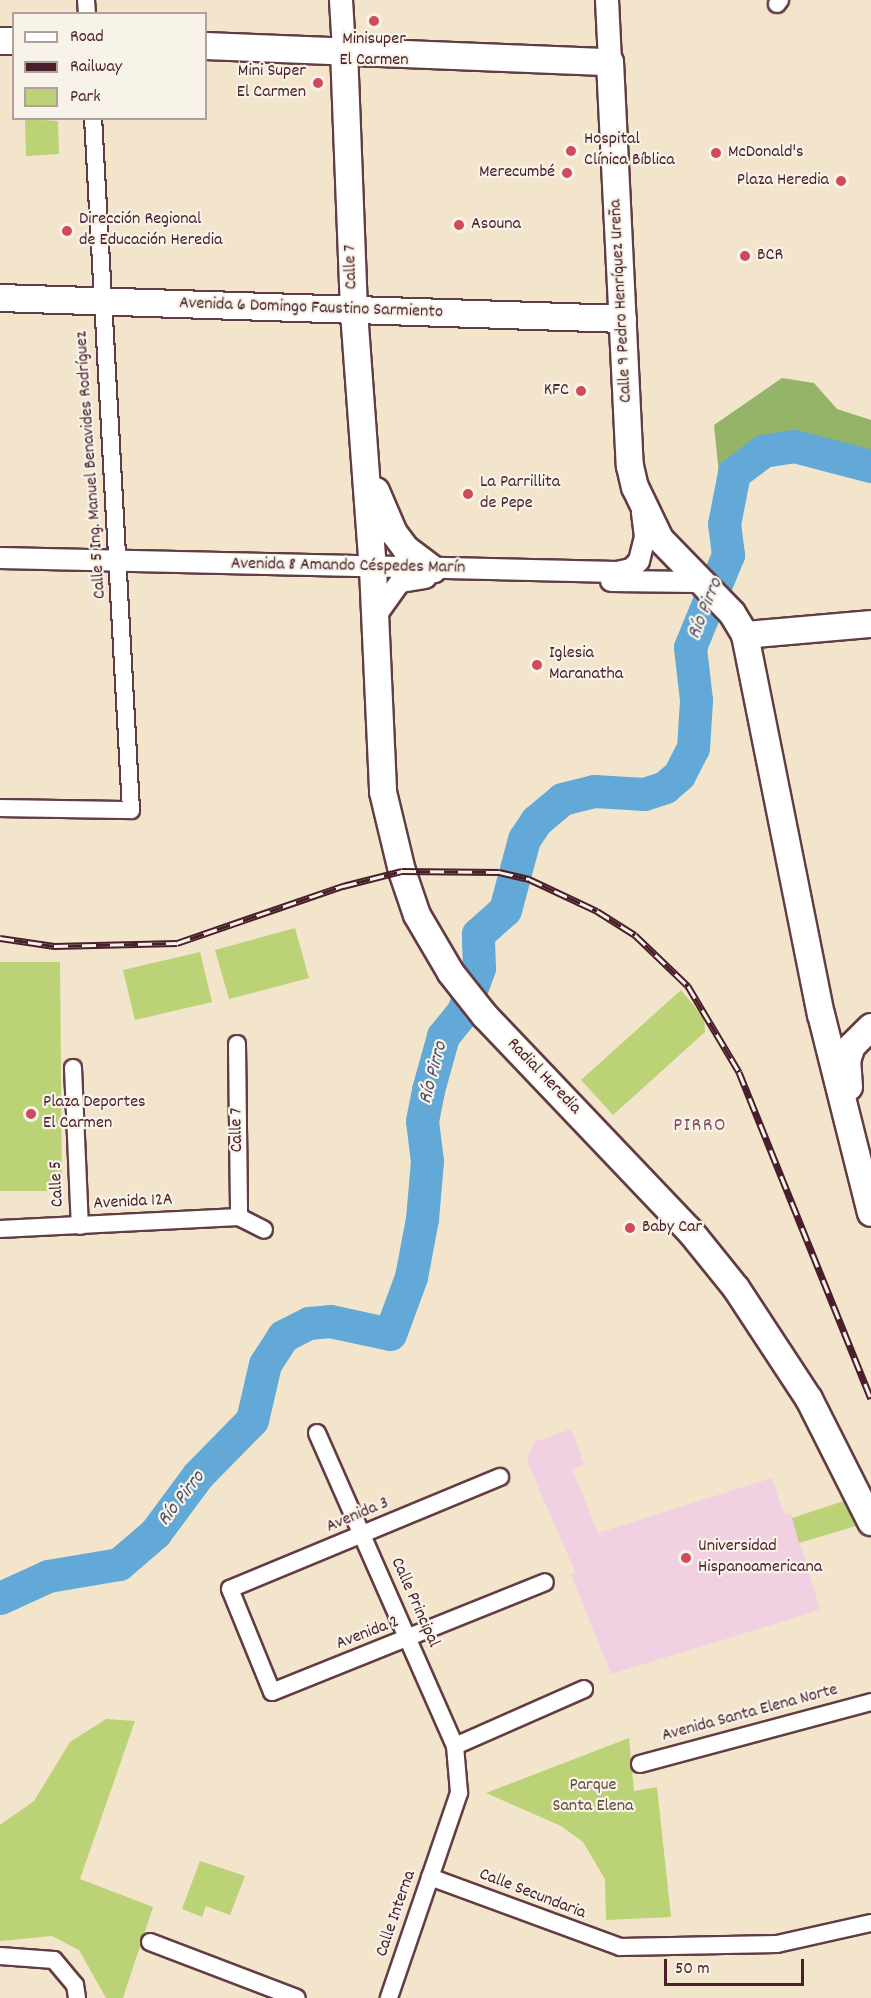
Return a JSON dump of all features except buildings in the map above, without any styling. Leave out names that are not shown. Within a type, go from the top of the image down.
[{"type":"main road","name":"Calle 7","points":[[341,0],[354,312],[373,569]]},
{"type":"main road","name":"Calle 9 Pedro Henríquez Ureña","points":[[607,0],[630,466],[642,509],[660,539],[700,584]]},
{"type":"main road","points":[[207,46],[610,62]]},
{"type":"main road","name":"Avenida 6 Domingo Faustino Sarmiento","points":[[0,298],[354,312],[623,319]]},
{"type":"main road","points":[[366,459],[383,515],[406,549],[433,569]]},
{"type":"main road","name":"Radial Heredia","points":[[373,569],[383,792],[417,915],[451,973],[484,1016],[690,1231],[736,1288],[809,1399],[870,1518]]},
{"type":"main road","points":[[700,584],[732,613],[745,635],[821,1014],[871,1213]]},
{"type":"main road","points":[[745,635],[871,624]]},
{"type":"main road","points":[[857,1150],[847,1061],[852,1046],[871,1026]]},
{"type":"street","name":"Calle 5 Ing. Manuel Benavides Rodríguez","points":[[0,808],[131,810],[93,120]]},
{"type":"street","name":"Avenida 8 Amando Céspedes Marín","points":[[0,558],[373,569],[617,572],[631,569],[639,561],[645,537],[642,509]]},
{"type":"street","name":"Avenida 8 Amando Céspedes Marín","points":[[375,617],[392,590],[411,578],[700,584]]},
{"type":"street","name":"Calle 7","points":[[237,1044],[239,1217]]},
{"type":"street","name":"Calle 5","points":[[73,1068],[80,1226]]},
{"type":"street","name":"Avenida 12A","points":[[0,1229],[239,1217]]},
{"type":"street","points":[[239,1217],[264,1230]]},
{"type":"street","name":"Calle Principal","points":[[317,1433],[455,1746],[459,1793],[441,1842]]},
{"type":"street","name":"Avenida 3","points":[[272,1692],[230,1589],[500,1477]]},
{"type":"street","name":"Avenida 2","points":[[272,1692],[408,1640],[544,1582]]},
{"type":"street","points":[[455,1746],[584,1689]]},
{"type":"street","name":"Avenida Santa Elena Norte","points":[[640,1764],[871,1702]]},
{"type":"street","name":"Calle Interna","points":[[389,1998],[441,1842]]},
{"type":"street","name":"Calle Secundaria","points":[[430,1877],[620,1947],[777,1944],[871,1923]]},
{"type":"street","points":[[150,1942],[297,1998]]},
{"type":"street","points":[[0,1956],[54,1960],[75,1985],[77,1998]]},
{"type":"shaded area","name":"Universidad Hispanoamericana","points":[[571,1429],[584,1464],[572,1469],[598,1533],[772,1478],[784,1514],[791,1512],[820,1610],[611,1674],[571,1575],[575,1572],[527,1461],[534,1442]]},
{"type":"green space","points":[[25,120],[58,121],[59,154],[26,156]]},
{"type":"green space","points":[[782,378],[814,383],[837,409],[871,420],[871,466],[794,446],[763,451],[734,473],[724,524],[714,425]]},
{"type":"green space","points":[[295,928],[309,978],[229,999],[215,950]]},
{"type":"green space","points":[[200,952],[212,1002],[135,1020],[123,970]]},
{"type":"green space","name":"Plaza Deportes El Carmen","points":[[0,962],[60,962],[62,1191],[0,1191]]},
{"type":"green space","points":[[681,990],[704,1018],[705,1032],[613,1115],[581,1080]]},
{"type":"green space","points":[[847,1500],[856,1526],[799,1543],[792,1518]]},
{"type":"green space","points":[[106,1719],[135,1721],[80,1879],[153,1907],[123,1998],[106,1998],[79,1950],[52,1936],[0,1941],[0,1825],[34,1801],[70,1742]]},
{"type":"green space","name":"Parque Santa Elena","points":[[629,1738],[634,1791],[657,1787],[671,1917],[606,1920],[605,1879],[583,1842],[561,1826],[486,1793]]},
{"type":"green space","points":[[200,1861],[245,1876],[230,1915],[206,1906],[202,1917],[182,1909]]},
{"type":"waterway","name":"Río Pirro","points":[[0,1598],[48,1576],[119,1564],[155,1533],[198,1475],[252,1420],[265,1364],[283,1336],[309,1323],[330,1321],[390,1334],[411,1277],[422,1219],[427,1161],[422,1121],[428,1090],[443,1036],[463,1011],[479,968],[478,934],[505,910],[524,839],[536,821],[562,799],[594,791],[644,794],[665,787],[679,775],[693,748],[696,700],[690,647],[728,555],[724,524],[734,473],[763,451],[794,446],[871,466]]},
{"type":"railway","points":[[0,938],[54,946],[177,943],[343,886],[402,871],[499,872],[529,879],[597,911],[635,935],[688,986],[739,1072],[871,1398]]},
{"type":"place","name":"Minisuper El Carmen","points":[[374,21]]},
{"type":"place","name":"Mini Super El Carmen","points":[[318,83]]},
{"type":"place","name":"Hospital Clínica Bíblica","points":[[571,151]]},
{"type":"place","name":"McDonald's","points":[[716,153]]},
{"type":"place","name":"Merecumbé","points":[[567,173]]},
{"type":"place","name":"Plaza Heredia","points":[[841,181]]},
{"type":"place","name":"Asouna","points":[[459,225]]},
{"type":"place","name":"Dirección Regional de Educación Heredia","points":[[67,231]]},
{"type":"place","name":"BCR","points":[[745,256]]},
{"type":"place","name":"KFC","points":[[581,391]]},
{"type":"place","name":"La Parrillita de Pepe","points":[[468,494]]},
{"type":"place","name":"Iglesia Maranatha","points":[[537,665]]},
{"type":"place","name":"Plaza Deportes El Carmen","points":[[31,1114]]},
{"type":"place","name":"Baby Car","points":[[630,1228]]},
{"type":"place","name":"Universidad Hispanoamericana","points":[[686,1558]]},
{"type":"district","name":"PIRRO","points":[[700,1126]]}]
